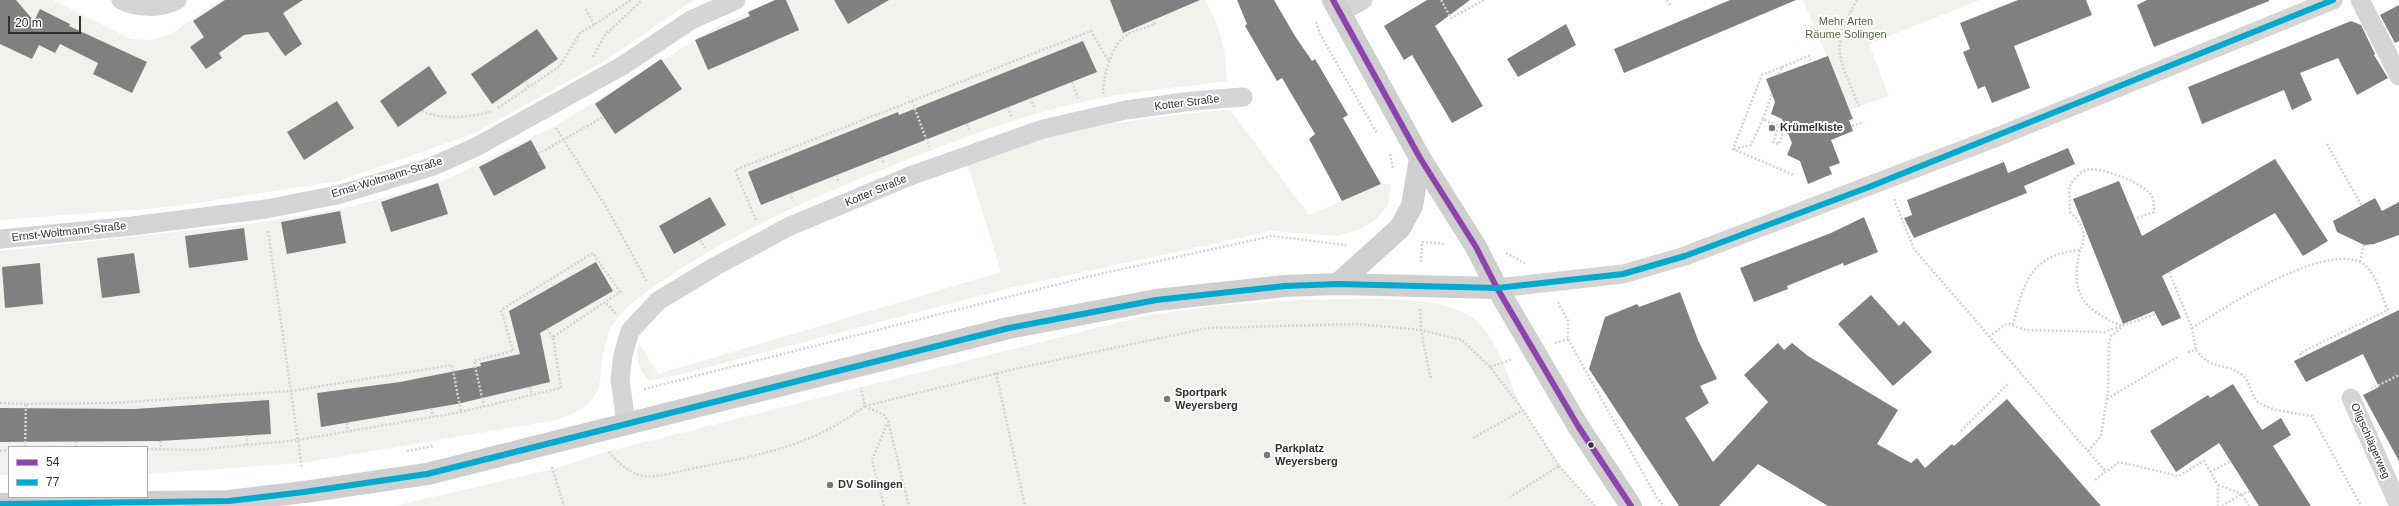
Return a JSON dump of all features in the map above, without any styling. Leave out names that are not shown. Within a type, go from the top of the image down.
[{"type":"street","points":[[121,0],[131,5],[151,6],[177,0]]},
{"type":"street","name":"Ernst-Woltmann-Straße","points":[[0,239],[132,226],[266,209],[337,195],[432,167],[476,147],[622,66],[692,20],[736,0]]},
{"type":"street","points":[[1364,0],[1336,7],[1420,158],[1476,247],[1497,288],[1578,426],[1631,506]]},
{"type":"street","points":[[0,504],[229,501],[304,492],[427,474],[1009,328],[1141,303],[1235,290],[1338,284],[1497,288],[1623,274],[1685,256],[1886,180],[2333,0]]},
{"type":"street","points":[[2360,0],[2399,76]]},
{"type":"street","name":"Kotter Straße","points":[[630,331],[658,301],[716,266],[764,240],[798,223],[936,167],[1019,136],[1105,114],[1192,101],[1242,97]]},
{"type":"street","points":[[1338,284],[1400,228],[1412,206],[1420,158]]},
{"type":"street","points":[[626,423],[622,394],[621,371],[630,331]]},
{"type":"street","name":"Oligschlägerweg","points":[[2351,398],[2399,506]]},
{"type":"path","points":[[422,111],[428,114],[472,117],[494,111],[560,66],[580,33],[632,0]]},
{"type":"path","points":[[591,82],[589,69],[605,35],[642,0]]},
{"type":"path","points":[[1441,0],[1451,18],[1484,0]]},
{"type":"path","points":[[1667,0],[1671,7]]},
{"type":"path","points":[[1857,0],[1845,21],[1838,46],[1839,57],[1859,106]]},
{"type":"path","points":[[586,8],[594,25]]},
{"type":"path","points":[[1314,15],[1320,36],[1378,135]]},
{"type":"path","points":[[1105,114],[1103,87],[1109,62],[1125,36],[1155,24],[1153,20]]},
{"type":"path","points":[[764,240],[735,170],[1091,31],[1109,62]]},
{"type":"path","points":[[1733,149],[1762,75],[1809,56],[1811,62]]},
{"type":"path","points":[[1780,74],[1782,67]]},
{"type":"path","points":[[525,81],[529,87]]},
{"type":"path","points":[[1733,149],[1751,146],[1772,94]]},
{"type":"path","points":[[912,101],[936,167]]},
{"type":"path","points":[[544,109],[608,210],[658,301]]},
{"type":"path","points":[[538,154],[604,117]]},
{"type":"path","points":[[1763,119],[1779,126],[1773,142],[1779,144],[1785,127]]},
{"type":"path","points":[[1852,126],[1864,122]]},
{"type":"path","points":[[2327,144],[2362,206]]},
{"type":"path","points":[[1386,148],[1390,155],[1395,177]]},
{"type":"path","points":[[1733,149],[1794,175]]},
{"type":"path","points":[[2123,327],[2102,317],[2083,299],[2076,278],[2080,250],[2085,236],[2078,219],[2070,212],[2069,187],[2077,176],[2086,170],[2110,171],[2144,189],[2152,197],[2154,212],[2135,220]]},
{"type":"path","points":[[1886,180],[1914,249],[2105,471]]},
{"type":"path","points":[[266,209],[301,463]]},
{"type":"path","points":[[1400,228],[1422,242]]},
{"type":"path","points":[[622,394],[1091,276],[1272,236],[1344,245],[1349,244]]},
{"type":"path","points":[[2360,262],[2364,245]]},
{"type":"path","points":[[2013,325],[2022,291],[2033,270],[2041,262],[2061,254],[2080,250]]},
{"type":"path","points":[[484,407],[474,361],[513,351],[501,310],[593,253],[620,292],[553,337]]},
{"type":"path","points":[[2192,328],[2254,290],[2312,264],[2344,259],[2360,262],[2372,274],[2388,310],[2300,353],[2301,357]]},
{"type":"path","points":[[2169,272],[2192,328],[2196,350],[2203,359],[2216,366],[2241,374],[2249,383],[2255,398],[2262,406],[2312,416],[2361,506]]},
{"type":"path","points":[[1420,286],[1421,330],[1431,380]]},
{"type":"path","points":[[605,302],[630,331]]},
{"type":"path","points":[[1989,337],[2004,325],[2013,325],[2026,330],[2104,332],[2123,327],[2156,314]]},
{"type":"path","points":[[1568,321],[1568,339],[1657,498],[1664,506]]},
{"type":"path","points":[[602,454],[609,451],[614,459],[628,469],[643,476],[675,472],[762,455],[817,437],[842,423],[865,406],[996,373],[1208,328],[1357,324],[1421,330],[1462,340],[1490,367],[1523,410],[1559,466],[1595,506]]},
{"type":"path","points":[[2088,451],[2100,440],[2107,399],[2109,343],[2111,336],[2123,327]]},
{"type":"path","points":[[148,449],[196,450],[298,440],[461,412],[561,388],[553,337],[547,329]]},
{"type":"path","points":[[2188,352],[2196,350]]},
{"type":"path","points":[[2107,399],[2177,358]]},
{"type":"path","points":[[0,403],[113,403],[291,392],[452,366],[461,412]]},
{"type":"path","points":[[855,366],[865,406]]},
{"type":"path","points":[[996,373],[1025,506]]},
{"type":"path","points":[[2351,398],[2399,375]]},
{"type":"path","points":[[1961,431],[2009,382]]},
{"type":"path","points":[[530,387],[532,395]]},
{"type":"path","points":[[25,446],[26,404]]},
{"type":"path","points":[[865,406],[884,415],[888,422],[909,506]]},
{"type":"path","points":[[431,408],[433,417]]},
{"type":"path","points":[[1473,438],[1523,410]]},
{"type":"path","points":[[884,506],[872,460],[888,422]]},
{"type":"path","points":[[347,423],[348,431]]},
{"type":"path","points":[[246,436],[247,446]]},
{"type":"path","points":[[160,441],[162,449]]},
{"type":"path","points":[[403,452],[442,445]]},
{"type":"path","points":[[2095,480],[2119,462],[2179,476],[2204,461],[2218,485],[2218,506]]},
{"type":"path","points":[[2210,472],[2231,461]]},
{"type":"path","points":[[553,468],[560,466]]},
{"type":"path","points":[[1510,497],[1559,466]]},
{"type":"path","points":[[294,471],[310,470]]},
{"type":"path","points":[[2218,485],[2242,494],[2249,506]]},
{"type":"path","points":[[2222,506],[2250,491]]},
{"type":"green space","points":[[0,0],[53,0],[131,39],[151,40],[171,34],[221,0],[697,0],[689,3],[603,62],[473,134],[339,181],[170,207],[0,220]]},
{"type":"green space","points":[[775,0],[1205,0],[1219,29],[1222,39],[1227,81],[1115,95],[1034,115],[968,136],[925,152],[774,217],[681,268],[645,293],[625,310],[614,323],[607,337],[598,388],[594,397],[587,405],[575,413],[557,420],[301,463],[148,474],[148,446],[8,446],[8,475],[0,475],[0,251],[267,222],[346,208],[443,181],[555,126],[718,26]]},
{"type":"green space","name":"Mehr Arten Räume Solingen","points":[[1803,0],[1980,0],[1869,44],[1889,96],[1849,110]]},
{"type":"green space","points":[[1223,110],[1231,111],[1309,215],[1381,184],[1391,184],[1388,205],[1376,219],[1363,228],[1338,236],[1272,231],[1010,288],[682,374],[649,381],[640,368],[638,359],[639,343],[658,374],[1001,272],[968,165],[1023,144],[1054,135],[1102,125]]},
{"type":"green space","name":"Sportpark Weyersberg","points":[[1382,299],[1425,302],[1460,311],[1473,319],[1484,329],[1500,355],[1517,398],[1531,424],[1565,472],[1594,506],[394,506],[553,469],[609,451],[1144,316],[1221,305],[1300,300]]},
{"type":"building","points":[[0,0],[16,0],[34,21],[40,9],[70,24],[69,26],[147,62],[132,93],[93,74],[98,63],[60,44],[55,53],[39,45],[32,59],[0,44]]},
{"type":"building","points":[[225,0],[303,0],[283,13],[302,44],[285,56],[268,32],[244,35],[219,53],[222,58],[206,69],[190,47],[204,37],[193,21]]},
{"type":"building","points":[[775,0],[786,0],[799,30],[708,70],[695,40],[750,16],[748,12]]},
{"type":"building","points":[[834,0],[889,0],[848,24]]},
{"type":"building","points":[[1110,0],[1200,0],[1123,33]]},
{"type":"building","points":[[1237,0],[1274,0],[1295,36],[1312,61],[1315,59],[1348,115],[1343,118],[1381,184],[1342,201],[1309,139],[1315,134],[1282,78],[1277,81],[1245,26],[1247,24]]},
{"type":"building","points":[[1427,0],[1470,0],[1435,26],[1483,106],[1452,123],[1412,55],[1404,60],[1384,26]]},
{"type":"building","points":[[1730,0],[1796,0],[1624,73],[1614,49]]},
{"type":"building","points":[[2018,0],[2086,0],[2092,15],[2014,46],[2030,88],[1992,103],[1985,86],[1978,89],[1963,52],[1970,49],[1960,23]]},
{"type":"building","points":[[2147,0],[2269,1],[2154,47],[2137,5]]},
{"type":"building","points":[[2399,5],[2399,41],[2395,43],[2380,15]]},
{"type":"building","points":[[2351,21],[2361,25],[2375,54],[2374,55],[2388,78],[2357,95],[2338,58],[2300,73],[2312,100],[2292,110],[2284,90],[2202,124],[2188,87]]},
{"type":"building","points":[[1566,24],[1576,45],[1518,77],[1507,59]]},
{"type":"building","points":[[537,29],[558,59],[492,104],[471,74]]},
{"type":"building","points":[[1083,41],[1097,72],[761,205],[748,172],[898,112],[899,115]]},
{"type":"building","points":[[1828,56],[1853,119],[1849,120],[1853,131],[1831,140],[1840,163],[1829,167],[1832,174],[1808,184],[1800,161],[1787,155],[1792,143],[1782,119],[1771,114],[1775,102],[1766,79]]},
{"type":"building","points":[[661,59],[682,89],[615,134],[595,104]]},
{"type":"building","points":[[429,66],[447,93],[398,127],[380,101]]},
{"type":"building","points":[[337,101],[354,128],[304,160],[287,132]]},
{"type":"building","points":[[531,140],[546,168],[494,196],[479,167]]},
{"type":"building","points":[[2068,148],[2075,164],[2024,186],[2027,193],[1914,238],[1904,218],[1912,215],[1907,200],[2004,162],[2008,173]]},
{"type":"building","points":[[2275,159],[2328,241],[2303,256],[2275,213],[2162,276],[2181,318],[2162,326],[2154,311],[2123,324],[2073,199],[2119,181],[2142,236]]},
{"type":"building","points":[[438,183],[448,214],[391,232],[381,202]]},
{"type":"building","points":[[710,197],[726,225],[674,254],[659,226]]},
{"type":"building","points":[[2375,198],[2382,211],[2399,202],[2399,235],[2374,244],[2364,245],[2337,232],[2333,221]]},
{"type":"building","points":[[340,211],[346,243],[287,254],[281,222]]},
{"type":"building","points":[[1864,217],[1878,252],[1844,266],[1843,263],[1787,286],[1788,289],[1754,302],[1740,268],[1831,233]]},
{"type":"building","points":[[244,228],[248,260],[189,268],[185,236]]},
{"type":"building","points":[[134,253],[140,293],[102,298],[97,258]]},
{"type":"building","points":[[596,262],[613,291],[540,333],[550,382],[457,404],[321,427],[317,393],[400,382],[481,366],[480,363],[520,354],[509,311]]},
{"type":"building","points":[[40,263],[43,304],[5,308],[2,267]]},
{"type":"building","points":[[1680,292],[1698,340],[1717,379],[1700,386],[1709,403],[1685,418],[1713,462],[1768,402],[1744,375],[1778,343],[1784,350],[1792,343],[1808,356],[1898,410],[1877,444],[1911,463],[1917,458],[1925,468],[1952,444],[1954,446],[2007,399],[2101,506],[1828,506],[1758,464],[1719,506],[1679,506],[1589,369],[1605,317],[1637,304],[1639,307]]},
{"type":"building","points":[[1871,295],[1899,326],[1904,321],[1932,352],[1893,386],[1838,324]]},
{"type":"building","points":[[2399,310],[2399,461],[2363,395],[2379,387],[2363,354],[2306,382],[2294,361]]},
{"type":"building","points":[[2233,384],[2262,430],[2281,418],[2291,435],[2273,446],[2311,506],[2259,506],[2219,443],[2176,472],[2150,431],[2208,395],[2210,398]]},
{"type":"building","points":[[269,400],[271,434],[160,441],[0,442],[0,408],[134,409]]},
{"type":"transit line","name":"54","points":[[1333,0],[1420,158],[1476,247],[1497,288],[1578,426],[1631,506]]},
{"type":"transit line","name":"77","points":[[0,504],[229,501],[304,492],[427,474],[1009,328],[1156,300],[1285,286],[1338,284],[1497,288],[1623,274],[1685,256],[1869,187],[2333,0]]},
{"type":"place","name":"Krümelkiste","points":[[1772,128]]},
{"type":"place","name":"Sportpark Weyersberg","points":[[1167,399]]},
{"type":"place","name":"Parkplatz Weyersberg","points":[[1267,455]]},
{"type":"place","name":"DV Solingen","points":[[830,485]]}]
